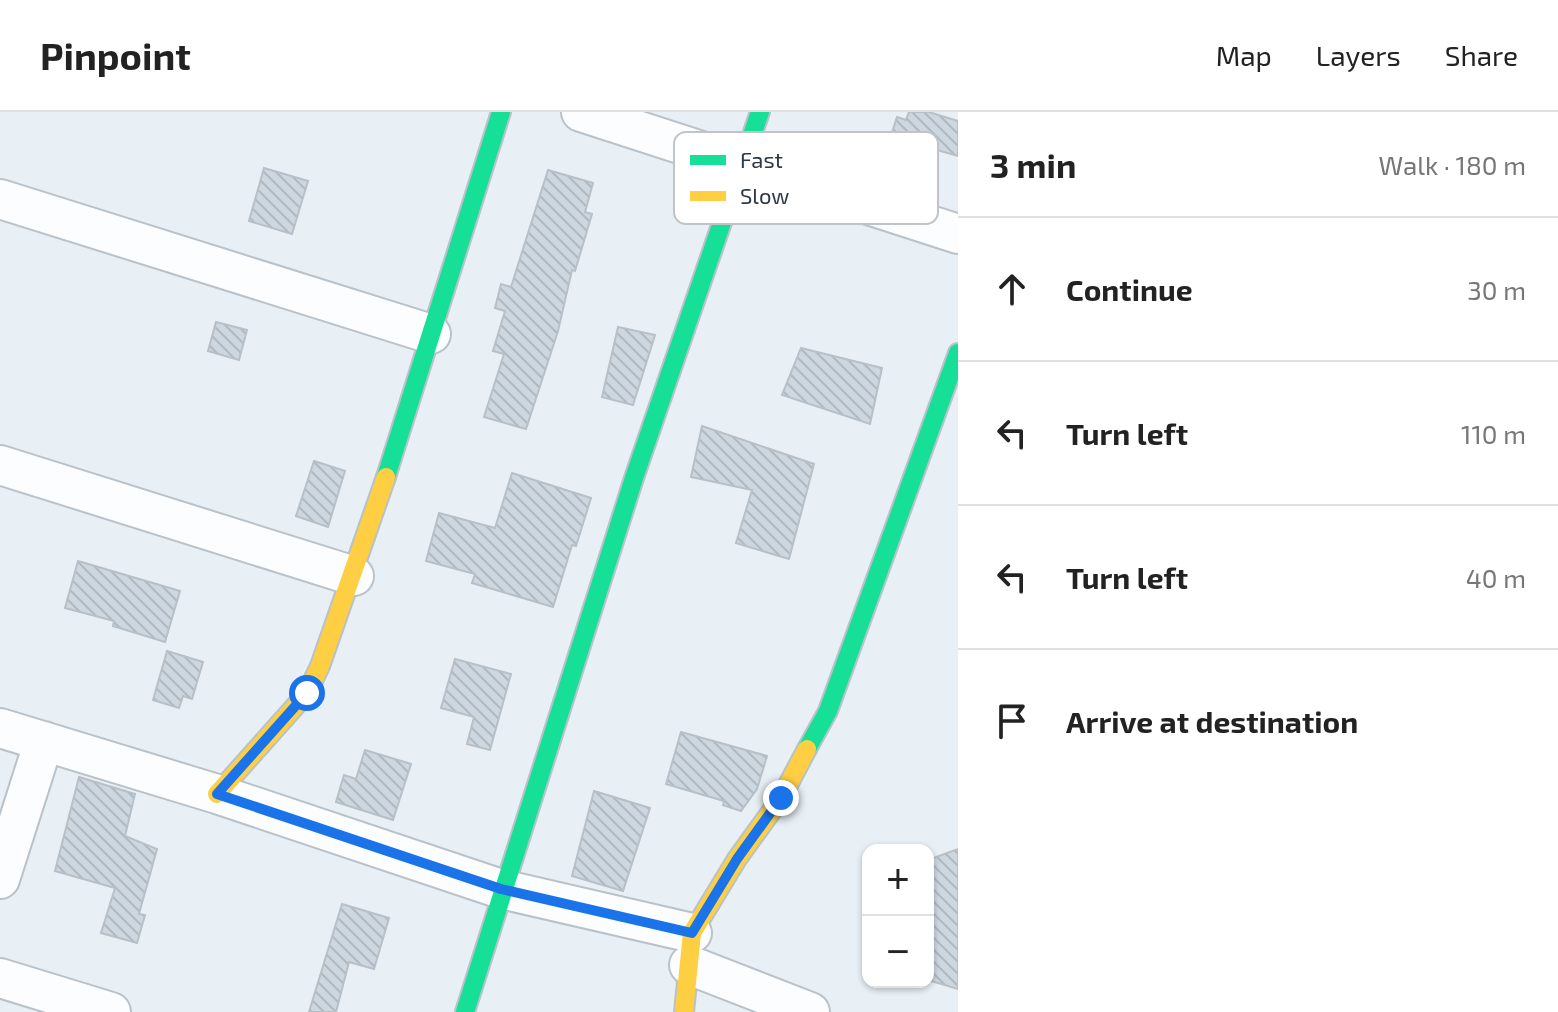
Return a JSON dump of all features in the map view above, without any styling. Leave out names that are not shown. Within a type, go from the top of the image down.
[{"type":"street","points":[[217,794],[307,693],[354,576],[501,112]]},
{"type":"street","points":[[581,112],[674,143]]},
{"type":"street","points":[[753,132],[760,112]]},
{"type":"street","points":[[0,199],[431,334]]},
{"type":"street","points":[[465,1012],[501,889],[639,463],[722,224]]},
{"type":"street","points":[[927,224],[958,234]]},
{"type":"street","points":[[684,1012],[690,949],[737,859],[781,798],[828,711],[958,353]]},
{"type":"street","points":[[0,465],[354,576]]},
{"type":"street","points":[[0,728],[217,794],[690,949],[810,1012]]},
{"type":"street","points":[[0,879],[44,741]]},
{"type":"street","points":[[0,978],[111,1012]]},
{"type":"building","points":[[909,112],[929,112],[958,121],[958,156],[938,150],[938,132],[892,132],[897,117],[906,120]]},
{"type":"building","points":[[264,168],[308,181],[292,234],[249,221]]},
{"type":"building","points":[[548,170],[593,183],[585,212],[592,214],[575,271],[572,270],[558,331],[526,429],[484,417],[504,354],[493,351],[505,311],[495,308],[501,284],[511,287]]},
{"type":"building","points":[[216,322],[247,330],[239,360],[208,351]]},
{"type":"building","points":[[618,327],[655,335],[633,405],[602,397]]},
{"type":"building","points":[[801,348],[882,368],[870,424],[782,395]]},
{"type":"building","points":[[702,426],[814,464],[789,559],[736,543],[752,490],[691,477]]},
{"type":"building","points":[[314,461],[345,471],[328,527],[296,516]]},
{"type":"building","points":[[512,473],[591,498],[576,546],[572,545],[553,607],[472,583],[475,574],[426,561],[439,513],[495,528]]},
{"type":"building","points":[[78,561],[180,591],[165,642],[113,626],[114,621],[65,608]]},
{"type":"building","points":[[167,651],[203,662],[192,699],[183,696],[179,708],[153,700]]},
{"type":"building","points":[[455,659],[511,674],[490,750],[467,744],[474,717],[441,708]]},
{"type":"building","points":[[681,732],[767,756],[757,789],[741,811],[723,805],[724,801],[666,784]]},
{"type":"building","points":[[365,750],[411,764],[393,820],[336,802],[344,775],[356,779]]},
{"type":"building","points":[[79,777],[135,794],[125,836],[157,849],[139,914],[145,915],[137,943],[101,933],[115,888],[55,871]]},
{"type":"building","points":[[594,791],[650,808],[623,891],[572,876]]},
{"type":"building","points":[[958,849],[958,989],[934,982],[934,858]]},
{"type":"building","points":[[342,904],[389,918],[374,969],[349,962],[336,1012],[309,1012]]},
{"type":"traffic: fast","points":[[386,477],[501,112]]},
{"type":"traffic: fast","points":[[753,132],[760,112]]},
{"type":"traffic: fast","points":[[465,1012],[634,478],[721,224]]},
{"type":"traffic: fast","points":[[807,749],[828,711],[958,353]]},
{"type":"traffic: slow","points":[[217,794],[307,693],[320,666],[386,477]]},
{"type":"traffic: slow","points":[[684,1012],[692,933],[737,859],[781,798],[807,749]]},
{"type":"route","points":[[307,693],[217,794],[501,889],[692,933],[737,859],[781,798]]}]
